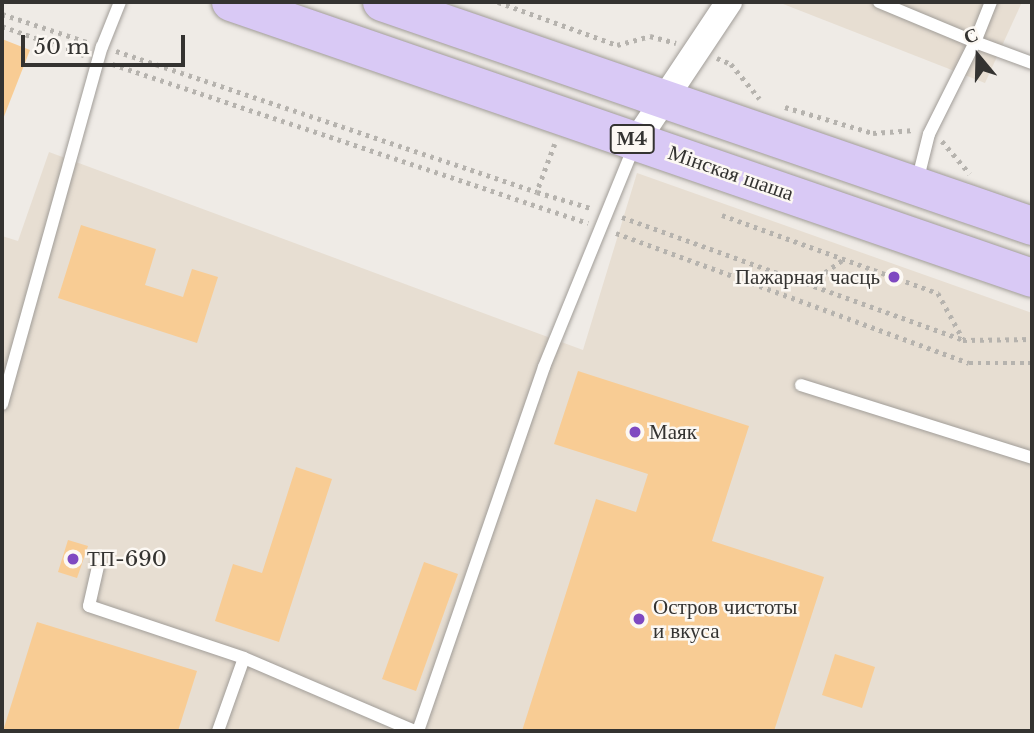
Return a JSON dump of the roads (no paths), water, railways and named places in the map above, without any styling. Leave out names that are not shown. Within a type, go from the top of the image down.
[{"type":"main road","name":"Мінская шаша","points":[[231,2],[1032,278]]},
{"type":"main road","name":"М4","points":[[382,2],[665,96],[1032,226]]},
{"type":"street","points":[[637,140],[729,2]]},
{"type":"lane","points":[[2,404],[101,53],[120,2]]},
{"type":"lane","points":[[879,2],[975,42],[1032,62]]},
{"type":"lane","points":[[916,186],[929,134],[975,42],[991,2]]},
{"type":"lane","points":[[99,562],[89,606],[244,658],[416,731],[598,226],[637,140]]},
{"type":"lane","points":[[801,385],[1032,458]]},
{"type":"lane","points":[[218,731],[244,658]]},
{"type":"place","name":"Пажарная часць","points":[[894,277]]},
{"type":"place","name":"Маяк","points":[[635,432]]},
{"type":"place","name":"ТП-690","points":[[73,559]]},
{"type":"place","name":"Остров чистоты и вкуса","points":[[639,619]]}]
